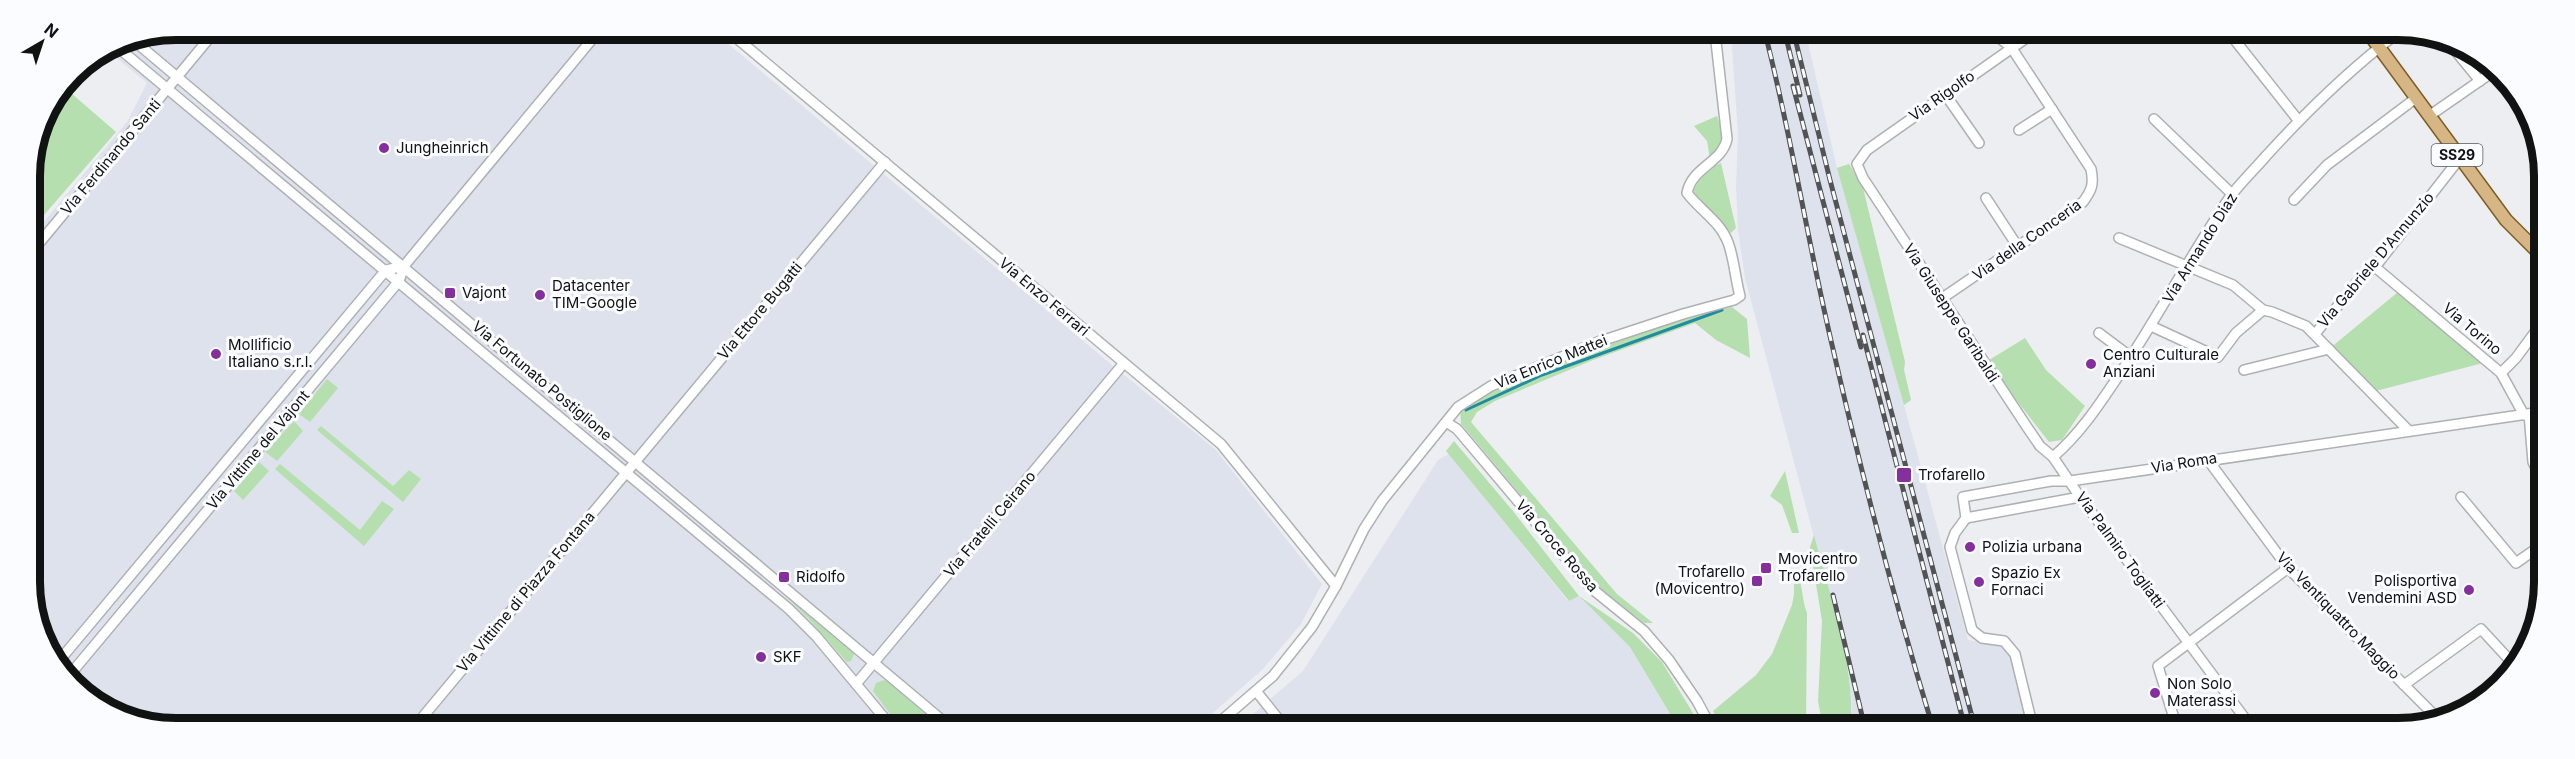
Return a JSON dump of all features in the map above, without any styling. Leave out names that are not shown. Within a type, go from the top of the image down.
[{"type":"main road","name":"SS29","points":[[2374,40],[2506,220],[2534,248]]},
{"type":"street","name":"Via Ferdinando Santi","points":[[41,241],[208,40]]},
{"type":"street","points":[[386,270],[404,266],[592,40]]},
{"type":"street","name":"Via Enzo Ferrari","points":[[739,40],[1221,444],[1336,586]]},
{"type":"street","name":"Via Enrico Mattei","points":[[1224,718],[1273,676],[1312,627],[1336,586],[1364,529],[1382,501],[1458,407],[1491,386],[1551,360],[1608,338],[1734,300],[1740,296],[1728,240],[1717,224],[1695,204],[1687,193],[1689,182],[1700,169],[1719,156],[1725,148],[1727,139],[1716,40]]},
{"type":"street","points":[[2002,40],[2012,47]]},
{"type":"street","name":"Via Rigolfo","points":[[1857,164],[1867,150],[2023,40]]},
{"type":"street","points":[[2235,40],[2298,120]]},
{"type":"street","name":"Via Armando Diaz","points":[[2053,457],[2070,442],[2131,357],[2186,264],[2232,194],[2298,120],[2352,68],[2388,40]]},
{"type":"street","name":"Via Fortunato Postiglione","points":[[140,45],[940,718]]},
{"type":"street","name":"Via della Conceria","points":[[1941,299],[2083,202],[2092,190],[2091,169],[2012,47]]},
{"type":"street","name":"Via Fortunato Postiglione","points":[[123,51],[771,593],[816,636],[884,718]]},
{"type":"street","points":[[2459,55],[2480,81]]},
{"type":"street","points":[[2429,116],[2489,75]]},
{"type":"street","points":[[1945,94],[1979,143]]},
{"type":"street","points":[[2294,200],[2327,165],[2416,99]]},
{"type":"street","points":[[2019,130],[2052,109]]},
{"type":"street","points":[[2154,119],[2232,194]]},
{"type":"street","name":"Via Gabriele D'Annunzio","points":[[2315,333],[2362,276],[2375,267],[2460,158]]},
{"type":"street","name":"Via Ettore Bugatti","points":[[635,460],[885,162]]},
{"type":"street","name":"Via Giuseppe Garibaldi","points":[[1857,164],[1863,178],[1941,299],[2040,446],[2053,457]]},
{"type":"street","points":[[1986,198],[2018,247]]},
{"type":"street","points":[[2119,238],[2234,285],[2263,310],[2306,326],[2408,430]]},
{"type":"street","name":"Via Vittime del Vajont","points":[[73,671],[399,281],[404,266]]},
{"type":"street","name":"Via Torino","points":[[2375,267],[2501,373],[2516,358],[2534,334]]},
{"type":"street","name":"Via Vittime del Vajont","points":[[63,656],[386,270]]},
{"type":"street","points":[[2151,326],[2218,357],[2236,333],[2263,310]]},
{"type":"street","points":[[2099,333],[2131,357]]},
{"type":"street","points":[[2244,370],[2329,349]]},
{"type":"street","name":"Via Fratelli Ceirano","points":[[856,684],[1124,363]]},
{"type":"street","points":[[2501,373],[2527,414],[2534,464]]},
{"type":"street","points":[[294,380],[308,391]]},
{"type":"street","name":"Via Roma","points":[[1966,518],[1963,497],[2051,481],[2070,481],[2534,413]]},
{"type":"street","name":"Via Croce Rossa","points":[[1446,422],[1457,429],[1591,588],[1644,631],[1669,660],[1706,718]]},
{"type":"street","name":"Via Palmiro Togliatti","points":[[2053,457],[2080,497],[2244,718]]},
{"type":"street","name":"Via Vittime di Piazza Fontana","points":[[422,718],[635,460]]},
{"type":"street","name":"Via Ventiquattro Maggio","points":[[2208,460],[2288,568],[2433,714]]},
{"type":"street","points":[[2031,718],[2015,654],[2004,641],[1982,638],[1972,630],[1950,547],[1955,533],[1966,518],[2080,497]]},
{"type":"street","points":[[2461,497],[2516,563],[2534,550]]},
{"type":"street","points":[[2174,718],[2158,666],[2288,568]]},
{"type":"street","points":[[771,593],[779,581]]},
{"type":"street","name":"Via Ventiquattro Maggio","points":[[2404,685],[2481,629],[2510,660]]},
{"type":"street","points":[[78,639],[91,650]]},
{"type":"street","points":[[1256,691],[1278,718]]},
{"type":"shaded area","points":[[176,40],[724,40],[1215,449],[1322,584],[1301,624],[1263,669],[1207,718],[176,718],[141,714],[124,708],[108,700],[80,679],[59,651],[43,609],[40,583],[41,225],[127,122],[147,83],[114,56],[141,45]]},
{"type":"shaded area","points":[[1731,40],[1807,40],[1837,168],[1849,164],[1863,188],[1905,362],[1904,370],[1911,400],[1904,405],[1968,640],[2003,646],[2013,659],[2026,713],[2023,718],[1851,718],[1848,665],[1745,278],[1738,230],[1736,187],[1738,133]]},
{"type":"shaded area","points":[[1449,454],[1568,601],[1579,596],[1630,646],[1673,718],[1248,718],[1303,671],[1438,460]]},
{"type":"green space","points":[[70,92],[116,132],[41,219],[41,167],[45,141],[59,108]]},
{"type":"green space","points":[[1717,116],[1722,139],[1719,148],[1710,159],[1707,141],[1694,126]]},
{"type":"green space","points":[[1721,163],[1736,228],[1731,233],[1702,208],[1693,192],[1704,174]]},
{"type":"green space","points":[[1849,164],[1863,188],[1905,362],[1904,370],[1911,400],[1904,405],[1837,168]]},
{"type":"green space","points":[[2398,292],[2483,363],[2372,392],[2329,349]]},
{"type":"green space","points":[[1732,307],[1747,319],[1750,358],[1716,340],[1695,323],[1593,360],[1495,401],[1477,412],[1471,422],[1617,594],[1653,623],[1644,623],[1599,588],[1461,424],[1460,408],[1507,384],[1622,340]]},
{"type":"green space","points":[[2025,338],[2046,370],[2085,406],[2062,440],[2049,442],[2010,392],[1989,360]]},
{"type":"green space","points":[[327,379],[338,388],[310,422],[299,414]]},
{"type":"green space","points":[[294,421],[303,431],[277,461],[265,452]]},
{"type":"green space","points":[[321,426],[393,486],[409,470],[421,479],[403,502],[317,430]]},
{"type":"green space","points":[[1454,441],[1513,511],[1579,596],[1569,601],[1446,451]]},
{"type":"green space","points":[[259,462],[269,471],[243,500],[234,491]]},
{"type":"green space","points":[[280,464],[360,530],[382,501],[394,509],[364,546],[275,469]]},
{"type":"green space","points":[[1785,471],[1799,533],[1792,533],[1782,505],[1770,496]]},
{"type":"green space","points":[[1814,535],[1840,630],[1849,679],[1851,718],[1821,718],[1818,701],[1822,621],[1810,547]]},
{"type":"green space","points":[[1794,569],[1807,613],[1806,718],[1717,718],[1713,711],[1756,675],[1772,654],[1792,605]]},
{"type":"green space","points":[[779,588],[852,651],[854,654],[851,661],[847,662]]},
{"type":"green space","points":[[1579,596],[1633,633],[1662,662],[1696,718],[1673,718],[1630,647]]},
{"type":"green space","points":[[884,680],[888,682],[930,718],[893,718],[873,691],[876,683]]},
{"type":"waterway","points":[[1466,410],[1542,375],[1722,310]]},
{"type":"railway","points":[[1767,40],[1784,112],[1824,310],[1856,444],[1892,587],[1930,718]]},
{"type":"railway","points":[[1787,40],[1800,95]]},
{"type":"railway","points":[[1795,40],[1830,180],[1972,718]]},
{"type":"railway","points":[[1793,86],[1861,347]]},
{"type":"railway","points":[[1863,335],[1962,718]]},
{"type":"railway","points":[[1833,595],[1863,718]]},
{"type":"place","name":"Jungheinrich","points":[[384,148]]},
{"type":"place","name":"Vajont","points":[[450,293]]},
{"type":"place","name":"Datacenter TIM-Google","points":[[540,295]]},
{"type":"place","name":"Mollificio Italiano s.r.l.","points":[[216,354]]},
{"type":"place","name":"Centro Culturale Anziani","points":[[2091,364]]},
{"type":"place","name":"Trofarello","points":[[1904,475]]},
{"type":"place","name":"Polizia urbana","points":[[1970,547]]},
{"type":"place","name":"Movicentro Trofarello","points":[[1766,568]]},
{"type":"place","name":"Ridolfo","points":[[784,577]]},
{"type":"place","name":"Trofarello (Movicentro)","points":[[1757,581]]},
{"type":"place","name":"Spazio Ex Fornaci","points":[[1979,582]]},
{"type":"place","name":"Polisportiva Vendemini ASD","points":[[2469,590]]},
{"type":"place","name":"SKF","points":[[761,657]]},
{"type":"place","name":"Non Solo Materassi","points":[[2155,693]]}]
